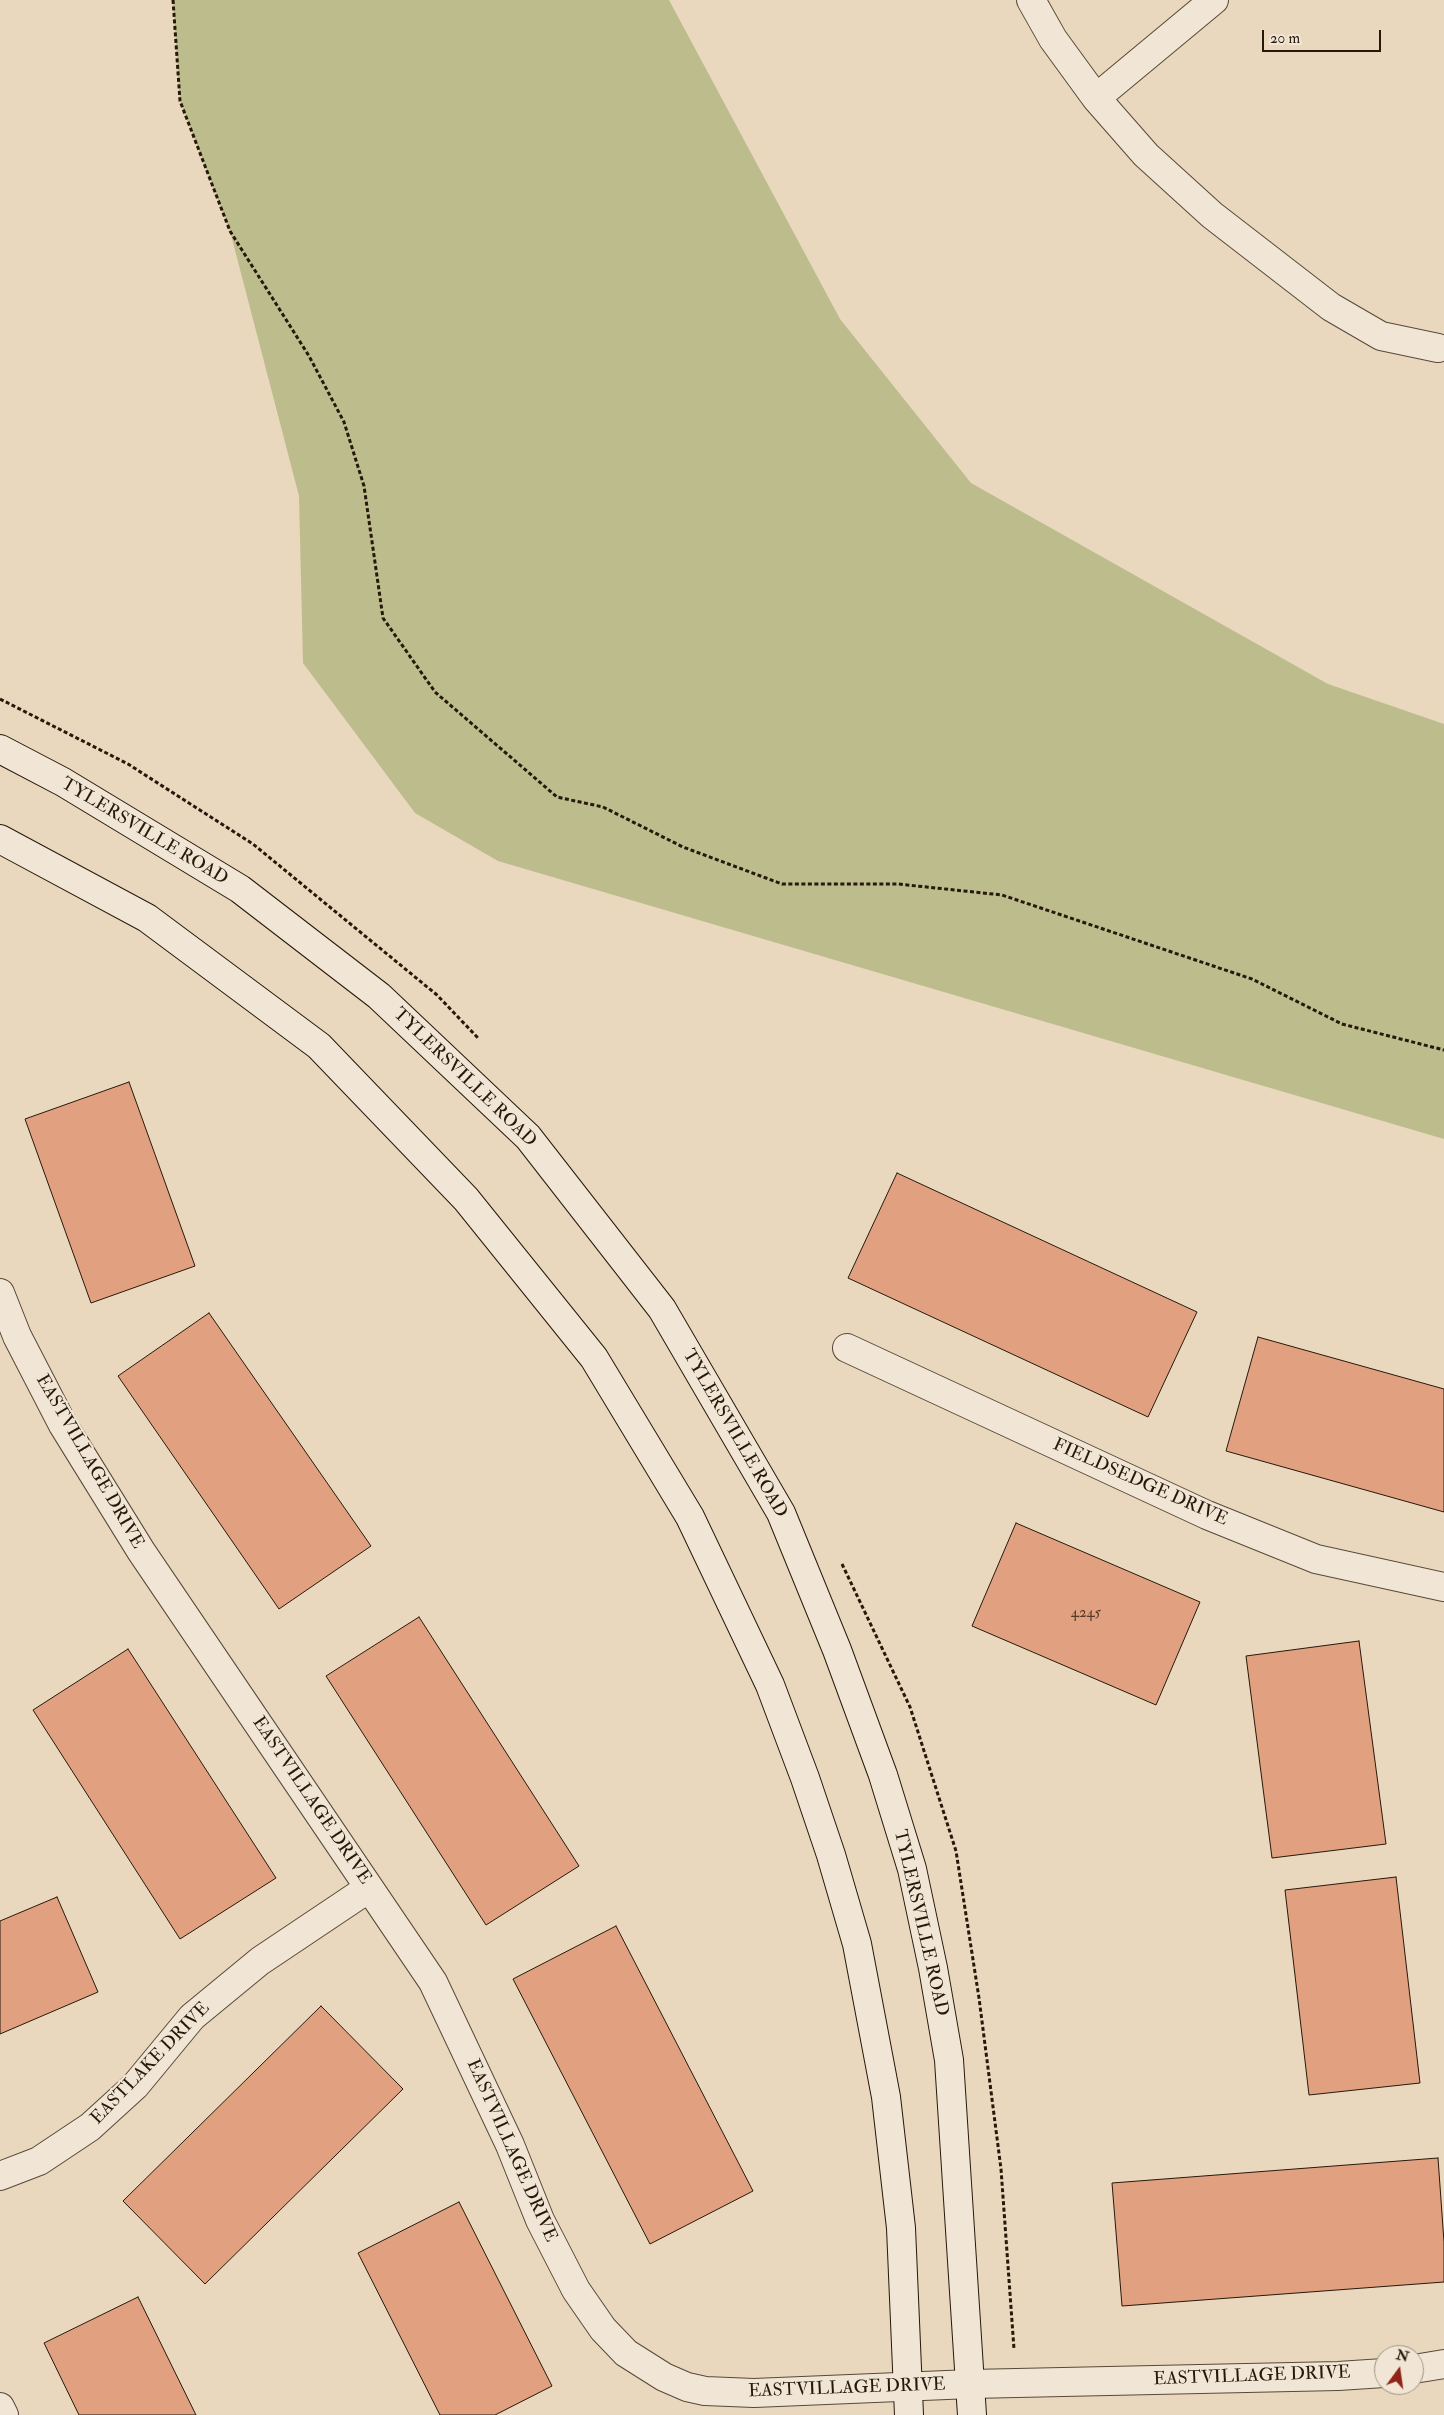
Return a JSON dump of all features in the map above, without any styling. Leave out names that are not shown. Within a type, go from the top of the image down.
[{"type":"main road","points":[[1031,0],[1053,39],[1096,98],[1146,156],[1212,215],[1331,307],[1381,336],[1438,348]]},
{"type":"main road","points":[[1096,98],[1214,0]]},
{"type":"main road","name":"TYLERSVILLE ROAD","points":[[0,749],[63,782],[240,889],[380,996],[528,1137],[662,1309],[781,1513],[837,1650],[884,1775],[912,1869],[933,1968],[949,2060],[972,2415]]},
{"type":"main road","points":[[0,839],[147,918],[318,1046],[466,1200],[594,1358],[690,1517],[770,1685],[831,1854],[857,1944],[886,2097],[901,2228],[909,2415]]},
{"type":"main road","name":"EASTVILLAGE DRIVE","points":[[0,1293],[18,1336],[63,1425],[140,1551],[434,1982],[510,2145],[540,2220],[576,2290],[603,2329],[626,2353],[664,2378],[687,2387],[754,2393],[971,2384],[1374,2374]]},
{"type":"main road","name":"FIELDSEDGE DRIVE","points":[[847,1348],[1206,1515],[1316,1559],[1444,1587]]},
{"type":"main road","name":"EASTLAKE DRIVE","points":[[0,2176],[38,2160],[90,2127],[135,2086],[192,2017],[260,1961],[370,1888]]},
{"type":"main road","points":[[1424,2367],[1444,2364]]},
{"type":"main road","points":[[0,2407],[4,2415]]},
{"type":"path","points":[[173,0],[180,102],[230,231],[309,356],[344,422],[364,486],[383,618],[435,692],[557,797],[602,807],[683,847],[782,884],[898,884],[1002,895],[1252,980],[1342,1024],[1444,1050]]},
{"type":"shaded area","points":[[173,0],[669,0],[840,319],[971,483],[1328,684],[1444,724],[1444,1139],[498,861],[415,813],[303,663],[299,496],[230,231],[180,101]]},
{"type":"building","points":[[129,1082],[195,1266],[91,1303],[25,1119]]},
{"type":"building","points":[[897,1173],[1197,1312],[1148,1417],[848,1278]]},
{"type":"building","points":[[209,1313],[371,1546],[279,1609],[118,1376]]},
{"type":"building","points":[[1258,1337],[1444,1389],[1444,1512],[1226,1451]]},
{"type":"building","points":[[1016,1523],[1200,1602],[1156,1705],[972,1626]]},
{"type":"building","points":[[419,1617],[579,1866],[486,1925],[326,1676]]},
{"type":"building","points":[[1359,1641],[1386,1844],[1272,1858],[1246,1656]]},
{"type":"building","points":[[128,1649],[276,1878],[180,1939],[33,1710]]},
{"type":"building","points":[[1396,1877],[1420,2083],[1309,2095],[1285,1890]]},
{"type":"building","points":[[57,1897],[98,1992],[0,2034],[0,1921]]},
{"type":"building","points":[[616,1926],[753,2191],[650,2244],[513,1979]]},
{"type":"building","points":[[321,2006],[403,2089],[205,2284],[123,2201]]},
{"type":"building","points":[[1438,2158],[1444,2242],[1444,2282],[1122,2306],[1112,2183]]},
{"type":"building","points":[[459,2202],[552,2386],[495,2415],[440,2415],[358,2253]]},
{"type":"building","points":[[138,2297],[196,2415],[79,2415],[44,2343]]}]
